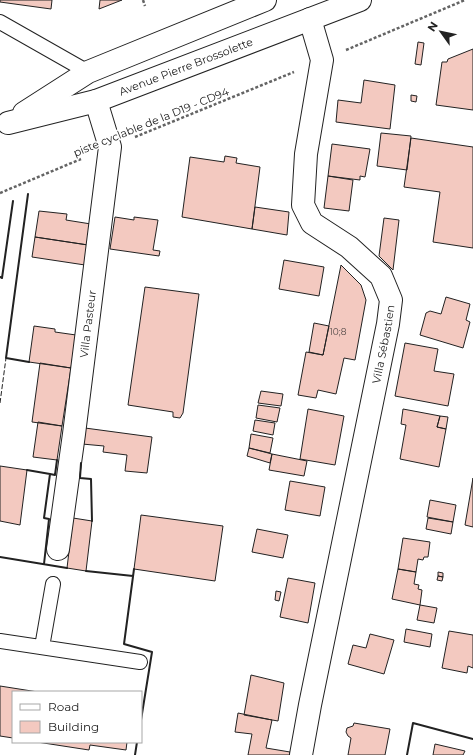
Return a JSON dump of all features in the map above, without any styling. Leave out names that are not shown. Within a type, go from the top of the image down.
[{"type":"street","name":"Avenue Pierre Brossolette","points":[[4,125],[88,72],[265,0]]},
{"type":"street","name":"Avenue Pierre Brossolette","points":[[4,125],[96,101],[360,0]]},
{"type":"street","name":"Villa Sébastien","points":[[301,755],[388,324],[391,300],[381,276],[349,247],[312,223],[303,205],[306,154],[322,60],[310,19]]},
{"type":"street","name":"Villa Pasteur","points":[[58,549],[110,147],[96,101]]},
{"type":"lane","points":[[0,22],[88,72]]},
{"type":"lane","points":[[42,647],[53,584]]},
{"type":"lane","points":[[0,641],[140,662]]},
{"type":"path","points":[[143,0],[145,6]]},
{"type":"path","points":[[341,52],[465,0]]},
{"type":"path","name":"piste cyclable de la D19 - CD94","points":[[0,193],[297,70]]},
{"type":"building","points":[[0,0],[52,0],[51,9],[0,2]]},
{"type":"building","points":[[100,0],[122,0],[99,9]]},
{"type":"building","points":[[418,42],[424,43],[421,65],[415,64]]},
{"type":"building","points":[[473,49],[473,110],[436,105],[442,62],[447,62],[448,59]]},
{"type":"building","points":[[364,80],[395,85],[390,129],[336,122],[338,100],[361,103]]},
{"type":"building","points":[[411,95],[417,96],[416,102],[411,101]]},
{"type":"building","points":[[381,133],[411,136],[407,170],[377,166]]},
{"type":"building","points":[[411,138],[473,147],[473,248],[433,242],[440,192],[404,187]]},
{"type":"building","points":[[332,144],[370,149],[365,177],[360,176],[360,180],[328,176]]},
{"type":"building","points":[[225,156],[237,158],[236,163],[260,167],[252,229],[182,217],[190,157],[224,162]]},
{"type":"building","points":[[328,176],[353,180],[349,211],[324,208]]},
{"type":"building","points":[[255,207],[289,212],[287,235],[252,229]]},
{"type":"building","points":[[39,211],[67,214],[66,220],[91,224],[88,245],[35,237]]},
{"type":"building","points":[[115,217],[134,220],[134,217],[158,220],[153,250],[160,251],[159,256],[110,249]]},
{"type":"building","points":[[384,218],[399,220],[393,270],[379,256]]},
{"type":"building","points":[[35,237],[88,245],[85,265],[32,257]]},
{"type":"building","points":[[284,260],[324,267],[319,296],[279,289]]},
{"type":"building","points":[[341,265],[361,285],[366,300],[355,360],[344,358],[336,394],[318,390],[316,398],[298,395],[306,352],[323,355]]},
{"type":"building","points":[[145,287],[199,294],[183,413],[180,418],[173,417],[173,412],[128,405]]},
{"type":"building","points":[[446,297],[470,304],[466,320],[470,322],[463,348],[420,335],[426,313],[430,311],[441,314]]},
{"type":"building","points":[[314,323],[329,326],[323,355],[309,352]]},
{"type":"building","points":[[34,326],[55,329],[55,332],[76,335],[71,368],[29,362]]},
{"type":"building","points":[[405,343],[438,349],[434,371],[454,374],[448,406],[395,396]]},
{"type":"building","points":[[40,363],[71,368],[62,426],[32,422]]},
{"type":"building","points":[[261,391],[283,394],[281,406],[258,403]]},
{"type":"building","points":[[258,405],[280,408],[277,422],[256,418]]},
{"type":"building","points":[[308,409],[344,416],[335,465],[300,459]]},
{"type":"building","points":[[403,409],[440,416],[437,427],[446,429],[439,467],[400,459],[406,425],[401,424]]},
{"type":"building","points":[[440,416],[448,417],[446,429],[437,427]]},
{"type":"building","points":[[255,420],[275,423],[273,435],[253,431]]},
{"type":"building","points":[[38,422],[62,426],[57,460],[33,457]]},
{"type":"building","points":[[85,428],[152,437],[147,473],[125,471],[127,455],[103,452],[104,446],[82,444]]},
{"type":"building","points":[[251,434],[273,438],[270,453],[249,448]]},
{"type":"building","points":[[249,448],[272,454],[270,463],[247,456]]},
{"type":"building","points":[[272,454],[307,461],[304,476],[269,470]]},
{"type":"building","points":[[0,466],[27,470],[20,525],[0,521]]},
{"type":"building","points":[[473,478],[473,527],[465,525]]},
{"type":"building","points":[[290,481],[325,487],[320,516],[285,510]]},
{"type":"building","points":[[430,500],[456,505],[453,522],[427,517]]},
{"type":"building","points":[[141,515],[223,526],[215,581],[134,569]]},
{"type":"building","points":[[73,518],[92,521],[86,571],[67,568]]},
{"type":"building","points":[[428,518],[453,522],[451,534],[426,529]]},
{"type":"building","points":[[257,529],[288,535],[283,558],[252,552]]},
{"type":"building","points":[[403,538],[430,542],[428,557],[424,557],[423,560],[418,559],[416,572],[398,569]]},
{"type":"building","points":[[398,569],[416,572],[414,584],[419,585],[418,589],[422,590],[420,605],[392,599]]},
{"type":"building","points":[[438,572],[443,573],[443,577],[438,576]]},
{"type":"building","points":[[438,576],[443,577],[442,581],[437,580]]},
{"type":"building","points":[[288,578],[315,583],[308,623],[280,617]]},
{"type":"building","points":[[276,591],[281,592],[279,601],[275,600]]},
{"type":"building","points":[[420,605],[437,608],[434,623],[417,620]]},
{"type":"building","points":[[406,629],[432,634],[430,647],[404,642]]},
{"type":"building","points":[[449,631],[473,635],[473,668],[468,666],[467,673],[442,668]]},
{"type":"building","points":[[370,634],[394,640],[384,674],[348,664],[353,645],[366,648]]},
{"type":"building","points":[[251,675],[284,683],[278,721],[244,715]]},
{"type":"building","points":[[0,686],[32,691],[12,691],[12,738],[0,736]]},
{"type":"building","points":[[238,713],[272,720],[266,748],[290,752],[290,755],[248,755],[252,734],[235,732]]},
{"type":"building","points":[[354,723],[390,729],[385,755],[348,755],[351,738],[346,732],[347,728],[353,726]]},
{"type":"building","points":[[44,743],[127,743],[126,750],[90,745],[89,750]]},
{"type":"building","points":[[435,744],[465,751],[463,755],[433,755]]},
{"type":"fence","points":[[0,403],[6,358]]},
{"type":"wall","points":[[28,194],[6,358],[29,362]]},
{"type":"wall","points":[[0,277],[2,278],[13,201]]},
{"type":"wall","points":[[50,474],[55,475],[57,460]]},
{"type":"wall","points":[[81,463],[80,478],[91,479],[92,521]]},
{"type":"wall","points":[[27,470],[50,474],[44,518],[49,519],[44,564]]},
{"type":"wall","points":[[0,557],[67,568]]},
{"type":"wall","points":[[134,569],[124,644],[152,652],[142,714]]},
{"type":"wall","points":[[86,571],[133,576]]},
{"type":"wall","points":[[407,755],[413,723],[473,739]]},
{"type":"wall","points":[[135,755],[137,743]]}]
